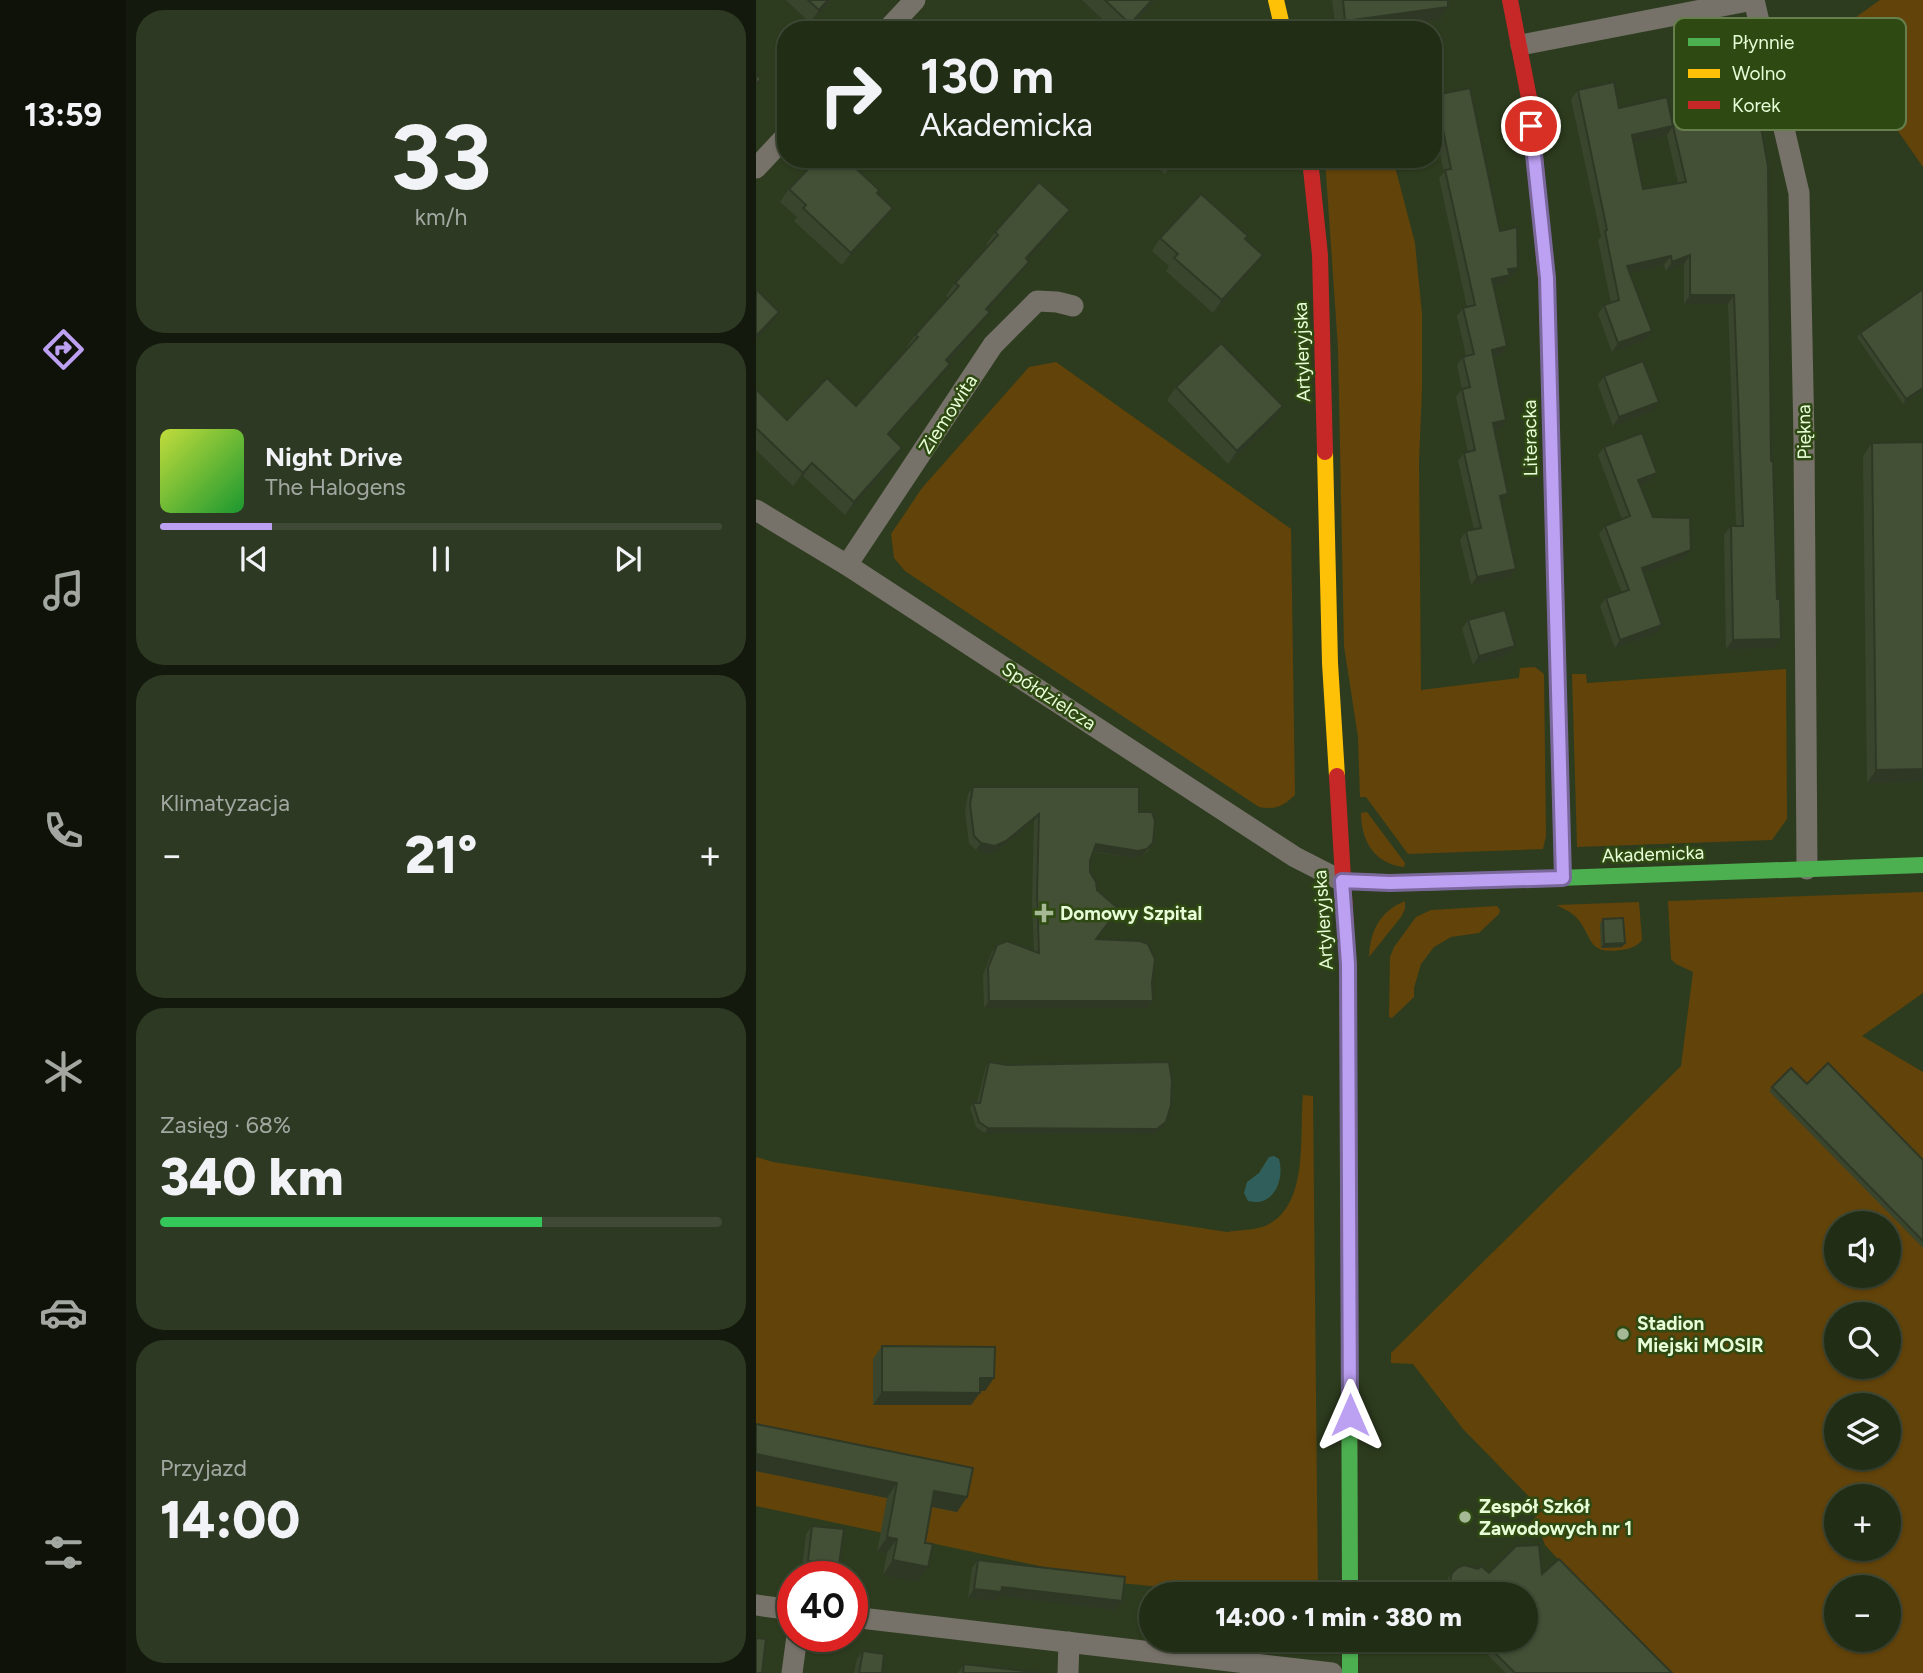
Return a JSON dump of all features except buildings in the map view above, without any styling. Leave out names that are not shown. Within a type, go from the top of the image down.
[{"type":"street","points":[[895,21],[915,0]]},
{"type":"street","points":[[1276,0],[1281,21]]},
{"type":"street","name":"Literacka","points":[[1510,0],[1521,45],[1547,278],[1563,878]]},
{"type":"street","points":[[1521,45],[1754,0]]},
{"type":"street","name":"Piękna","points":[[1754,0],[1758,18]]},
{"type":"street","name":"Piękna","points":[[1785,130],[1801,213],[1807,869]]},
{"type":"street","points":[[756,168],[777,146]]},
{"type":"street","name":"Artyleryjska","points":[[1311,168],[1320,255],[1330,663],[1348,964],[1350,1582]]},
{"type":"street","name":"Ziemowita","points":[[847,565],[993,345],[1037,301],[1073,306]]},
{"type":"street","name":"Spółdzielcza","points":[[756,510],[847,565],[1277,845],[1342,881]]},
{"type":"street","name":"Akademicka","points":[[1342,881],[1390,883],[1923,865]]},
{"type":"street","points":[[756,1605],[777,1608]]},
{"type":"street","points":[[868,1619],[1332,1673]]},
{"type":"street","points":[[1068,1673],[1069,1642]]},
{"type":"street","points":[[792,1673],[795,1652]]},
{"type":"street","points":[[1350,1652],[1350,1673]]},
{"type":"shaded area","points":[[1880,0],[1923,0],[1923,167],[1897,130],[1906,130],[1906,18],[1855,18]]},
{"type":"shaded area","points":[[1326,168],[1395,168],[1415,243],[1422,314],[1419,462],[1421,690],[1519,678],[1520,668],[1535,667],[1544,674],[1546,836],[1543,849],[1408,854],[1366,797],[1360,797],[1358,737],[1344,646],[1338,348]]},
{"type":"shaded area","points":[[1056,362],[1291,529],[1295,795],[1283,804],[1270,808],[1259,807],[905,571],[894,558],[891,534],[922,488],[1029,367]]},
{"type":"shaded area","points":[[1786,669],[1787,819],[1772,840],[1577,847],[1572,674],[1586,674],[1587,683]]},
{"type":"shaded area","points":[[1367,812],[1405,863],[1404,867],[1385,861],[1371,849],[1362,823],[1361,813]]},
{"type":"shaded area","name":"Stadion Miejski MOSIR","points":[[1923,892],[1923,993],[1862,1036],[1923,1072],[1923,1673],[1663,1673],[1545,1545],[1540,1531],[1531,1522],[1542,1510],[1463,1429],[1413,1364],[1391,1363],[1391,1353],[1681,1066],[1693,972],[1671,959],[1668,901]]},
{"type":"shaded area","points":[[1405,901],[1401,917],[1369,957],[1378,923],[1389,910]]},
{"type":"shaded area","points":[[1639,902],[1642,940],[1630,948],[1610,951],[1596,947],[1576,917],[1557,905]]},
{"type":"shaded area","points":[[1497,906],[1499,914],[1479,933],[1451,937],[1434,947],[1421,964],[1414,997],[1392,1018],[1389,1017],[1390,957],[1416,917],[1431,910]]},
{"type":"shaded area","points":[[1303,1095],[1313,1096],[1318,1582],[1120,1583],[756,1506],[756,1157],[773,1162],[1227,1232],[1265,1226],[1279,1217],[1296,1187],[1301,1149]]},
{"type":"water","points":[[1269,1157],[1279,1159],[1280,1167],[1275,1190],[1264,1200],[1248,1201],[1244,1193],[1247,1182],[1259,1173]]},
{"type":"traffic: fast","points":[[1342,881],[1415,883],[1923,865]]},
{"type":"traffic: fast","points":[[1349,1315],[1350,1582]]},
{"type":"traffic: fast","points":[[1350,1652],[1350,1673]]},
{"type":"traffic: slow","points":[[1276,0],[1281,21]]},
{"type":"traffic: slow","points":[[1547,288],[1558,693]]},
{"type":"traffic: slow","points":[[1325,452],[1330,663],[1337,776]]},
{"type":"traffic: jam","points":[[1510,0],[1530,103],[1547,288]]},
{"type":"traffic: jam","points":[[1311,168],[1320,255],[1325,452]]},
{"type":"traffic: jam","points":[[1558,693],[1563,878]]},
{"type":"traffic: jam","points":[[1337,776],[1348,964],[1349,1315]]},
{"type":"place","name":"Domowy Szpital","points":[[1044,913]]},
{"type":"place","name":"Stadion Miejski MOSIR","points":[[1623,1334]]},
{"type":"place","name":"Zespół Szkół Zawodowych nr 1","points":[[1465,1517]]},
{"type":"route","points":[[1350,1415],[1348,964],[1342,881],[1390,883],[1563,878],[1547,278],[1531,126]]}]
